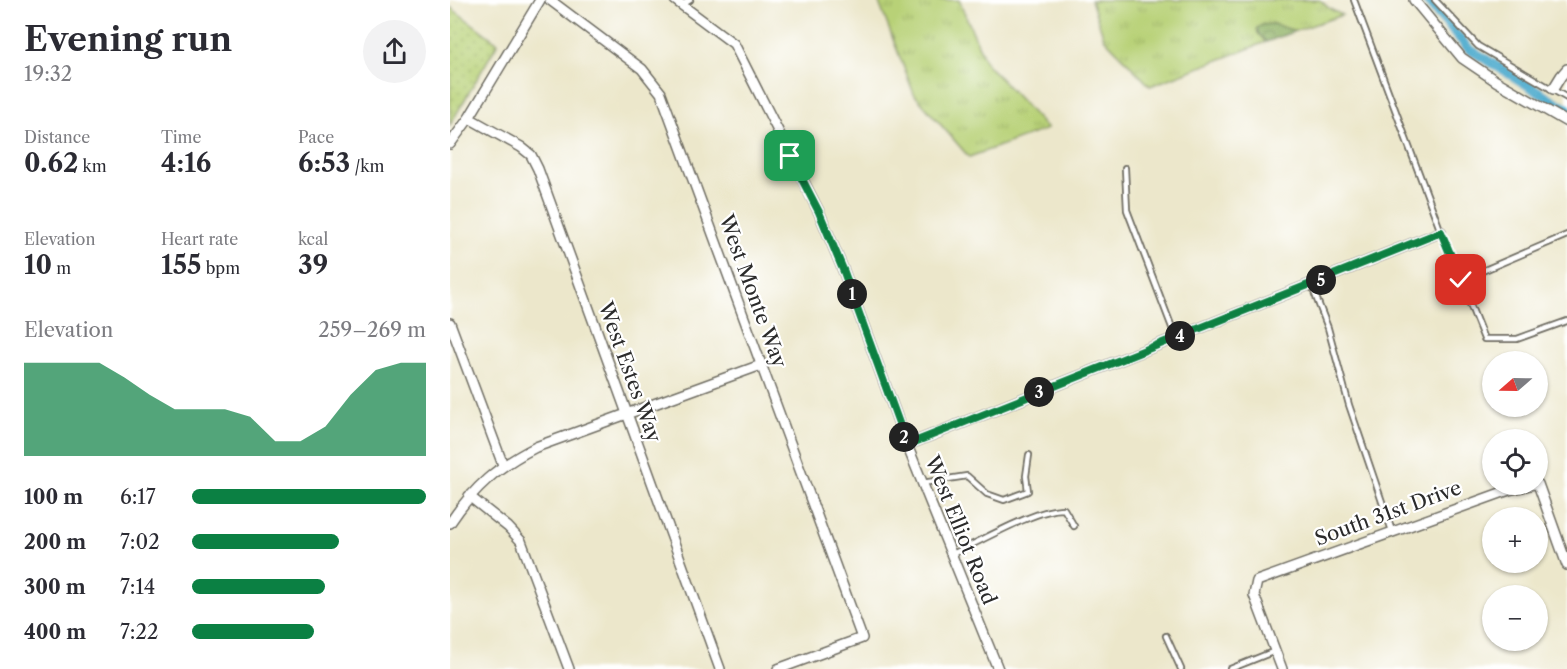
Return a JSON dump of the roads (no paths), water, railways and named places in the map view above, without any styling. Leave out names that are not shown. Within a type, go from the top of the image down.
[{"type":"street","points":[[450,144],[469,118],[540,0]]},
{"type":"street","name":"West Monte Way","points":[[550,0],[642,69],[661,93],[862,638],[778,669]]},
{"type":"street","points":[[1414,0],[1462,58],[1496,81],[1567,122]]},
{"type":"street","name":"West Elliot Road","points":[[682,2],[734,44],[819,212],[840,262],[907,445],[998,669]]},
{"type":"street","points":[[1553,89],[1567,69]]},
{"type":"street","name":"West Estes Way","points":[[469,118],[521,147],[531,155],[538,169],[720,669]]},
{"type":"street","points":[[907,445],[1441,232]]},
{"type":"street","points":[[450,323],[503,465]]},
{"type":"street","points":[[450,523],[482,482],[503,465],[536,447],[761,364]]},
{"type":"street","name":"South 31st Drive","points":[[1275,651],[1254,595],[1257,580],[1495,495]]},
{"type":"street","points":[[1541,495],[1567,565]]},
{"type":"street","points":[[469,496],[521,540],[569,669]]},
{"type":"street","points":[[1275,651],[1282,669]]},
{"type":"lane","points":[[1354,0],[1441,232],[1484,339],[1517,339],[1567,321]]},
{"type":"lane","points":[[1435,0],[1478,46],[1567,98]]},
{"type":"lane","points":[[1125,168],[1127,210],[1176,338]]},
{"type":"lane","points":[[1461,280],[1567,235]]},
{"type":"lane","points":[[1311,284],[1328,328],[1349,405],[1392,531]]},
{"type":"lane","points":[[922,483],[967,476],[987,495],[1004,500],[1028,491],[1026,476],[1029,455]]},
{"type":"lane","points":[[951,555],[1032,516],[1054,508],[1064,509],[1074,526]]},
{"type":"lane","points":[[1166,636],[1181,669]]},
{"type":"lane","points":[[1230,669],[1275,651]]},
{"type":"waterway","points":[[1426,0],[1469,49],[1567,109]]}]
